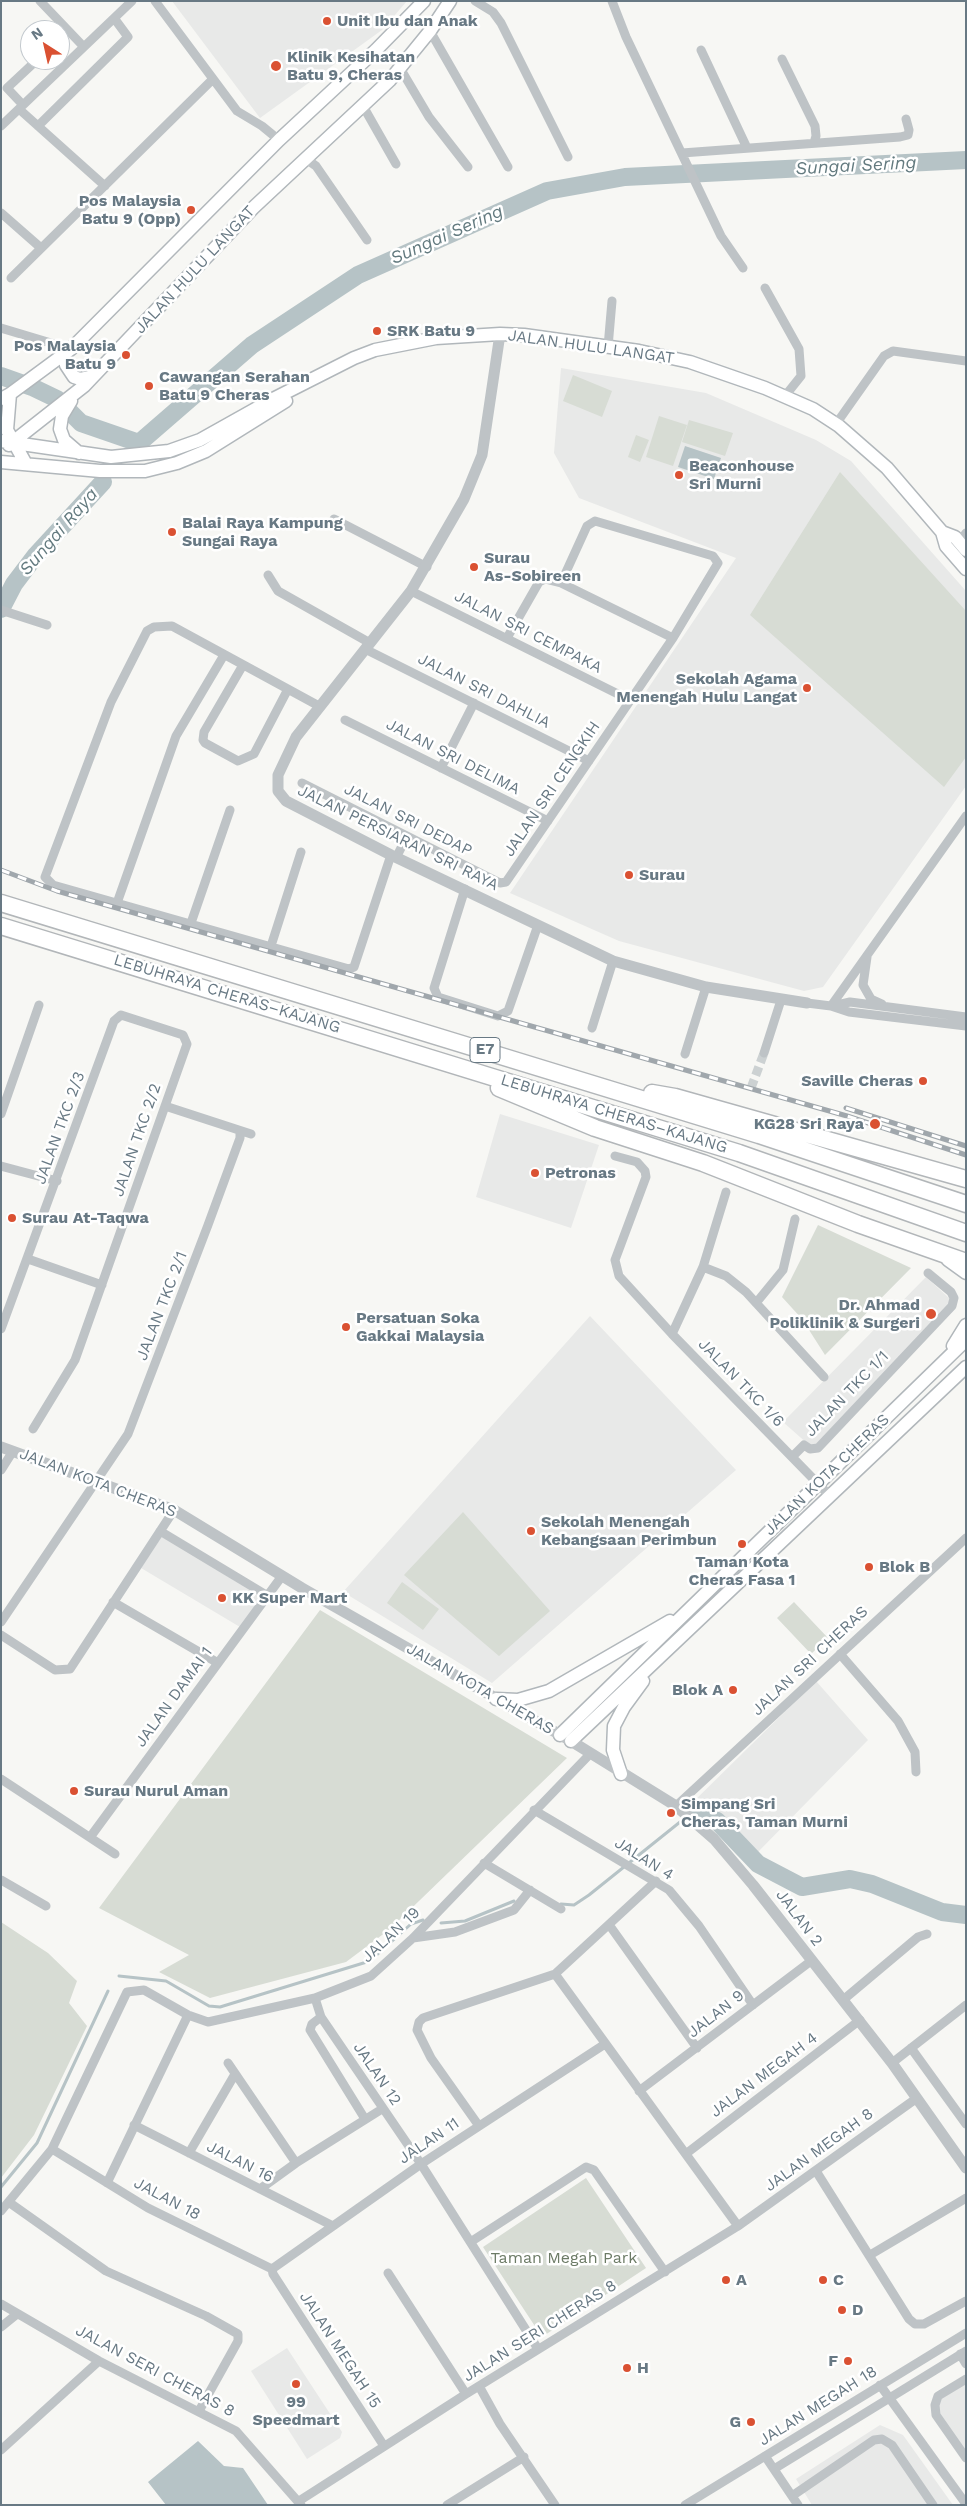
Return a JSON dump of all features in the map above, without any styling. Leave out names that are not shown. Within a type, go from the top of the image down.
[{"type":"highway","name":"LEBUHRAYA CHERAS–KAJANG","points":[[1,903],[759,1135],[966,1204]]},
{"type":"highway","name":"LEBUHRAYA CHERAS–KAJANG","points":[[1,926],[367,1037],[739,1153],[966,1233]]},
{"type":"highway","points":[[367,1037],[386,1048],[495,1086],[595,1128],[703,1162],[858,1224],[966,1262]]},
{"type":"highway","points":[[573,1078],[675,1097],[966,1179]]},
{"type":"main road","name":"JALAN HULU LANGAT","points":[[5,444],[7,430],[6,396],[67,352],[279,140],[376,50],[424,1]]},
{"type":"main road","name":"JALAN HULU LANGAT","points":[[71,399],[253,208],[364,106],[400,68],[430,31],[450,1]]},
{"type":"main road","name":"JALAN HULU LANGAT","points":[[5,444],[111,457],[169,451],[200,440],[336,368],[375,350],[396,344],[436,338],[500,334],[524,335],[608,347],[690,362],[784,396],[813,409],[836,424],[887,468],[942,532],[946,546],[966,569]]},
{"type":"main road","points":[[67,352],[66,365],[74,376],[89,381]]},
{"type":"main road","name":"JALAN HULU LANGAT","points":[[5,444],[26,464],[126,472],[145,471],[177,463],[206,451],[336,368]]},
{"type":"main road","points":[[71,399],[62,416],[60,429],[64,440],[81,454]]},
{"type":"main road","points":[[5,444],[71,399]]},
{"type":"main road","points":[[1,462],[26,464]]},
{"type":"main road","name":"JALAN HULU LANGAT","points":[[942,532],[964,542]]},
{"type":"main road","points":[[934,1252],[966,1273]]},
{"type":"main road","points":[[941,1365],[966,1324]]},
{"type":"main road","name":"JALAN KOTA CHERAS","points":[[566,1738],[686,1612],[966,1340]]},
{"type":"main road","name":"JALAN KOTA CHERAS","points":[[566,1738],[664,1653],[966,1368]]},
{"type":"main road","points":[[496,1699],[518,1700],[549,1691],[686,1612]]},
{"type":"main road","points":[[621,1774],[613,1750],[614,1726],[624,1708],[664,1653]]},
{"type":"street","points":[[40,1],[58,20]]},
{"type":"street","points":[[1,126],[132,1]]},
{"type":"street","points":[[155,1],[237,111],[262,126],[279,140]]},
{"type":"street","points":[[475,1],[493,12],[501,23],[568,157]]},
{"type":"street","points":[[612,1],[626,37],[721,236],[743,268]]},
{"type":"street","points":[[38,126],[128,37],[114,18]]},
{"type":"street","points":[[430,31],[508,166]]},
{"type":"street","points":[[70,32],[83,46]]},
{"type":"street","points":[[701,50],[747,148]]},
{"type":"street","points":[[782,59],[815,126],[816,136],[814,143]]},
{"type":"street","points":[[400,68],[429,117],[468,167]]},
{"type":"street","points":[[26,70],[7,88],[38,126],[105,186]]},
{"type":"street","points":[[11,278],[214,79]]},
{"type":"street","points":[[364,106],[396,164]]},
{"type":"street","points":[[683,155],[747,148],[900,137],[908,135],[909,130],[906,119]]},
{"type":"street","points":[[306,159],[316,166],[366,240]]},
{"type":"street","points":[[1,213],[41,248]]},
{"type":"street","points":[[765,288],[799,349],[801,376],[784,396]]},
{"type":"street","points":[[608,347],[612,301]]},
{"type":"street","points":[[1,328],[67,352]]},
{"type":"street","name":"JALAN PERSIARAN SRI RAYA","points":[[500,334],[482,455],[464,499],[427,567],[411,591],[319,706],[292,745],[278,774],[278,791],[286,801],[393,856],[613,961],[706,988],[831,1006]]},
{"type":"street","points":[[836,424],[884,356],[893,351],[966,361]]},
{"type":"street","points":[[334,519],[427,567]]},
{"type":"street","name":"JALAN SRI CENGKIH","points":[[500,882],[506,882],[548,821],[673,638],[718,563],[713,556],[595,521],[587,526],[561,583]]},
{"type":"street","name":"JALAN SRI DAHLIA","points":[[268,575],[278,591],[368,646],[474,703],[589,761]]},
{"type":"street","points":[[507,638],[539,582],[544,578],[561,583],[673,638]]},
{"type":"street","name":"JALAN SRI CEMPAKA","points":[[411,591],[630,700]]},
{"type":"street","points":[[6,612],[47,625]]},
{"type":"street","points":[[319,706],[172,626],[154,627],[147,631],[111,702],[45,877],[53,886],[352,968],[393,856],[407,836]]},
{"type":"street","points":[[117,903],[176,736],[224,655]]},
{"type":"street","points":[[243,665],[204,732],[205,743],[230,757],[238,761],[254,754],[288,690]]},
{"type":"street","points":[[441,768],[474,703]]},
{"type":"street","name":"JALAN SRI DELIMA","points":[[345,720],[548,821]]},
{"type":"street","name":"JALAN SRI DEDAP","points":[[302,784],[500,882]]},
{"type":"street","points":[[191,923],[230,810]]},
{"type":"street","points":[[831,1006],[966,816]]},
{"type":"street","points":[[270,946],[301,852]]},
{"type":"street","points":[[464,890],[434,988],[438,996],[498,1016],[504,1015],[508,1011],[538,925]]},
{"type":"street","points":[[867,955],[863,986],[865,993],[871,999],[893,1009]]},
{"type":"street","points":[[592,1028],[613,961]]},
{"type":"street","points":[[685,1054],[706,988]]},
{"type":"street","points":[[764,1052],[781,1000]]},
{"type":"street","points":[[831,1006],[850,1002],[966,1017]]},
{"type":"street","points":[[1,1114],[39,1005]]},
{"type":"street","points":[[831,1006],[849,1012],[966,1026]]},
{"type":"street","name":"JALAN TKC 2/2","points":[[33,1429],[76,1360],[187,1044],[183,1035],[121,1016],[114,1021]]},
{"type":"street","name":"JALAN TKC 2/3","points":[[2,1325],[28,1259],[114,1021]]},
{"type":"street","points":[[165,1106],[240,1132],[251,1134]]},
{"type":"street","name":"JALAN TKC 2/1","points":[[1,1622],[128,1434],[208,1225],[240,1138],[240,1132]]},
{"type":"street","name":"JALAN TKC 1/6","points":[[615,1156],[637,1162],[646,1171],[646,1177],[615,1260],[619,1276],[672,1334],[830,1496]]},
{"type":"street","points":[[1,1166],[56,1181]]},
{"type":"street","points":[[672,1334],[703,1266],[726,1192]]},
{"type":"street","points":[[756,1303],[782,1270],[795,1219]]},
{"type":"street","points":[[28,1259],[102,1285]]},
{"type":"street","points":[[703,1266],[726,1276],[756,1303],[824,1376]]},
{"type":"street","name":"JALAN TKC 1/1","points":[[792,1457],[804,1445],[810,1450],[818,1448],[952,1306],[954,1298],[951,1292],[928,1273]]},
{"type":"street","name":"JALAN KOTA CHERAS","points":[[1,1447],[174,1510],[282,1576],[566,1738]]},
{"type":"street","points":[[1,1470],[14,1451]]},
{"type":"street","points":[[1,1635],[56,1670],[70,1669],[174,1510]]},
{"type":"street","points":[[160,1531],[268,1596]]},
{"type":"street","name":"JALAN SRI CHERAS","points":[[676,1806],[966,1538]]},
{"type":"street","name":"JALAN DAMAI 1","points":[[91,1836],[282,1576]]},
{"type":"street","points":[[113,1602],[218,1662]]},
{"type":"street","points":[[840,1654],[898,1721],[916,1752],[916,1772]]},
{"type":"street","name":"JALAN 2","points":[[566,1738],[621,1774],[676,1806],[714,1839],[860,2020],[966,2168]]},
{"type":"street","name":"JALAN 19","points":[[52,2149],[127,1992],[144,1990],[188,2015],[208,2022],[314,1998],[371,1976],[413,1938],[534,1810],[590,1754]]},
{"type":"street","points":[[1,1780],[91,1836],[115,1854]]},
{"type":"street","name":"JALAN 4","points":[[534,1810],[669,1890],[699,1926],[753,2005]]},
{"type":"street","points":[[484,1863],[561,1909]]},
{"type":"street","points":[[1,1880],[46,1906]]},
{"type":"street","points":[[479,2126],[431,2058],[417,2030],[419,2022],[423,2018],[555,1974],[610,1926],[656,1881]]},
{"type":"street","points":[[413,1938],[455,1932],[514,1910],[530,1890]]},
{"type":"street","points":[[610,1926],[697,2048]]},
{"type":"street","points":[[843,2000],[918,1937],[927,1934]]},
{"type":"street","name":"JALAN 9","points":[[639,2091],[811,1961]]},
{"type":"street","points":[[555,1974],[639,2091],[687,2153],[738,2226]]},
{"type":"street","name":"JALAN 12","points":[[314,1998],[321,2017],[472,2241],[538,2349]]},
{"type":"street","points":[[892,2063],[966,2005]]},
{"type":"street","points":[[107,2183],[188,2015]]},
{"type":"street","points":[[321,2017],[312,2024],[310,2030],[365,2119]]},
{"type":"street","name":"JALAN MEGAH 4","points":[[687,2153],[860,2020]]},
{"type":"street","name":"JALAN 11","points":[[272,2269],[421,2164],[605,2044]]},
{"type":"street","points":[[910,2048],[966,2124]]},
{"type":"street","points":[[228,2063],[296,2163]]},
{"type":"street","points":[[189,2153],[235,2074]]},
{"type":"street","name":"JALAN MEGAH 8","points":[[738,2226],[917,2098]]},
{"type":"street","points":[[260,2189],[296,2163],[382,2108]]},
{"type":"street","name":"JALAN 16","points":[[134,2125],[333,2226]]},
{"type":"street","points":[[1,2210],[10,2203],[52,2149]]},
{"type":"street","name":"JALAN 18","points":[[52,2149],[148,2208],[272,2269]]},
{"type":"street","points":[[472,2241],[586,2167],[594,2170],[664,2272]]},
{"type":"street","points":[[816,2171],[909,2319],[915,2324],[924,2324],[966,2301]]},
{"type":"street","points":[[870,2255],[966,2198]]},
{"type":"street","points":[[10,2203],[106,2271],[206,2316],[238,2334],[238,2341],[199,2410]]},
{"type":"street","name":"JALAN SERI CHERAS 8","points":[[1,2304],[99,2362],[236,2430],[300,2503],[384,2446],[466,2394],[738,2226]]},
{"type":"street","name":"JALAN MEGAH 15","points":[[272,2269],[273,2274],[384,2446]]},
{"type":"street","points":[[388,2274],[466,2394]]},
{"type":"street","points":[[1,2327],[17,2314]]},
{"type":"street","name":"JALAN MEGAH 18","points":[[685,2505],[966,2333]]},
{"type":"street","points":[[963,2352],[966,2364]]},
{"type":"street","name":"JALAN MEGAH 18","points":[[774,2470],[963,2352]]},
{"type":"street","points":[[1,2450],[99,2362]]},
{"type":"street","points":[[966,2379],[938,2396],[935,2405],[936,2415],[966,2458]]},
{"type":"street","points":[[880,2385],[966,2504]]},
{"type":"street","points":[[479,2386],[500,2424],[555,2505]]},
{"type":"street","points":[[792,2496],[874,2440],[882,2439],[892,2445],[933,2505]]},
{"type":"street","points":[[765,2456],[798,2505]]},
{"type":"street","points":[[447,2505],[459,2502],[524,2457]]},
{"type":"shaded area","name":"Klinik Kesihatan Batu 9, Cheras","points":[[172,1],[407,1],[382,30],[260,118]]},
{"type":"shaded area","name":"Sekolah Agama Menengah Hulu Langat","points":[[561,368],[706,393],[816,440],[851,461],[966,591],[966,786],[823,987],[804,991],[619,941],[510,893],[736,558],[579,498],[554,453]]},
{"type":"shaded area","points":[[685,446],[721,458],[714,479],[678,467]]},
{"type":"shaded area","points":[[500,1114],[599,1145],[571,1228],[476,1197]]},
{"type":"shaded area","points":[[926,1277],[949,1298],[949,1304],[815,1445],[809,1445],[783,1422]]},
{"type":"shaded area","name":"Sekolah Menengah Kebangsaan Perimbun","points":[[590,1316],[736,1470],[492,1683],[343,1592]]},
{"type":"shaded area","points":[[162,1536],[261,1597],[240,1627],[141,1568]]},
{"type":"shaded area","points":[[816,1681],[868,1740],[756,1854],[720,1819],[688,1807]]},
{"type":"shaded area","points":[[287,2348],[342,2432],[340,2438],[307,2459],[251,2371]]},
{"type":"shaded area","points":[[966,2383],[966,2452],[939,2413],[939,2406],[941,2398]]},
{"type":"shaded area","points":[[880,2425],[903,2435],[953,2505],[812,2505],[796,2479]]},
{"type":"shaded area","points":[[198,2441],[224,2466],[243,2468],[268,2505],[166,2505],[148,2482]]},
{"type":"green space","points":[[573,375],[612,391],[602,417],[563,401]]},
{"type":"green space","points":[[659,416],[687,425],[673,466],[646,457]]},
{"type":"green space","points":[[689,420],[733,433],[725,456],[682,442]]},
{"type":"green space","points":[[636,435],[649,440],[640,462],[628,457]]},
{"type":"green space","points":[[840,472],[966,611],[966,757],[944,787],[750,615]]},
{"type":"green space","points":[[818,1225],[911,1268],[825,1355],[802,1319],[782,1297]]},
{"type":"green space","points":[[463,1512],[550,1611],[499,1656],[404,1575]]},
{"type":"green space","points":[[402,1582],[439,1609],[423,1630],[387,1603]]},
{"type":"green space","points":[[794,1602],[828,1638],[811,1654],[777,1618]]},
{"type":"green space","points":[[320,1610],[567,1758],[390,1929],[346,1962],[210,1998],[159,1972],[189,1955],[99,1908]]},
{"type":"green space","points":[[1,1922],[48,1953],[77,1981],[69,2003],[87,2026],[34,2135],[1,2178]]},
{"type":"green space","name":"Taman Megah Park","points":[[586,2178],[646,2268],[542,2337],[483,2247]]},
{"type":"waterway","name":"Sungai Sering","points":[[1,376],[32,387],[57,399],[81,423],[139,443],[252,345],[358,275],[547,191],[625,177],[966,160]]},
{"type":"waterway","name":"Sungai Raya","points":[[1,609],[14,584],[36,555],[103,482]]},
{"type":"waterway","points":[[699,1814],[717,1821],[758,1864],[802,1887],[850,1879],[872,1884],[942,1912],[966,1915]]},
{"type":"waterway","points":[[561,1904],[574,1905],[589,1895],[685,1818]]},
{"type":"waterway","points":[[441,1923],[465,1921],[514,1901]]},
{"type":"waterway","points":[[119,1976],[166,1981],[209,2006],[220,2007],[370,1961],[411,1924],[423,1920]]},
{"type":"waterway","points":[[1,2187],[37,2143],[108,1991]]},
{"type":"tunnel","points":[[751,1088],[764,1053]]},
{"type":"railway","points":[[1,870],[57,891],[847,1116],[966,1155]]},
{"type":"railway","points":[[846,1108],[966,1146]]},
{"type":"place","name":"Unit Ibu dan Anak","points":[[327,21]]},
{"type":"place","name":"Klinik Kesihatan Batu 9, Cheras","points":[[276,66]]},
{"type":"place","name":"Pos Malaysia Batu 9 (Opp)","points":[[191,210]]},
{"type":"place","name":"SRK Batu 9","points":[[377,331]]},
{"type":"place","name":"Pos Malaysia Batu 9","points":[[126,355]]},
{"type":"place","name":"Cawangan Serahan Batu 9 Cheras","points":[[149,386]]},
{"type":"place","name":"Beaconhouse Sri Murni","points":[[679,475]]},
{"type":"place","name":"Balai Raya Kampung Sungai Raya","points":[[172,532]]},
{"type":"place","name":"Surau As-Sobireen","points":[[474,567]]},
{"type":"place","name":"Sekolah Agama Menengah Hulu Langat","points":[[807,688]]},
{"type":"place","name":"Surau","points":[[629,875]]},
{"type":"place","name":"Saville Cheras","points":[[923,1081]]},
{"type":"place","name":"KG28 Sri Raya","points":[[875,1124]]},
{"type":"place","name":"Petronas","points":[[535,1173]]},
{"type":"place","name":"Surau At-Taqwa","points":[[12,1218]]},
{"type":"place","name":"Dr. Ahmad Poliklinik & Surgeri","points":[[931,1314]]},
{"type":"place","name":"Persatuan Soka Gakkai Malaysia","points":[[346,1327]]},
{"type":"place","name":"Sekolah Menengah Kebangsaan Perimbun","points":[[531,1531]]},
{"type":"place","name":"Taman Kota Cheras Fasa 1","points":[[742,1544]]},
{"type":"place","name":"Blok B","points":[[869,1567]]},
{"type":"place","name":"KK Super Mart","points":[[222,1598]]},
{"type":"place","name":"Blok A","points":[[733,1690]]},
{"type":"place","name":"Surau Nurul Aman","points":[[74,1791]]},
{"type":"place","name":"Simpang Sri Cheras, Taman Murni","points":[[671,1813]]},
{"type":"place","name":"A","points":[[726,2280]]},
{"type":"place","name":"C","points":[[823,2280]]},
{"type":"place","name":"D","points":[[842,2310]]},
{"type":"place","name":"F","points":[[848,2361]]},
{"type":"place","name":"H","points":[[627,2368]]},
{"type":"place","name":"99 Speedmart","points":[[296,2384]]},
{"type":"place","name":"G","points":[[751,2422]]}]
